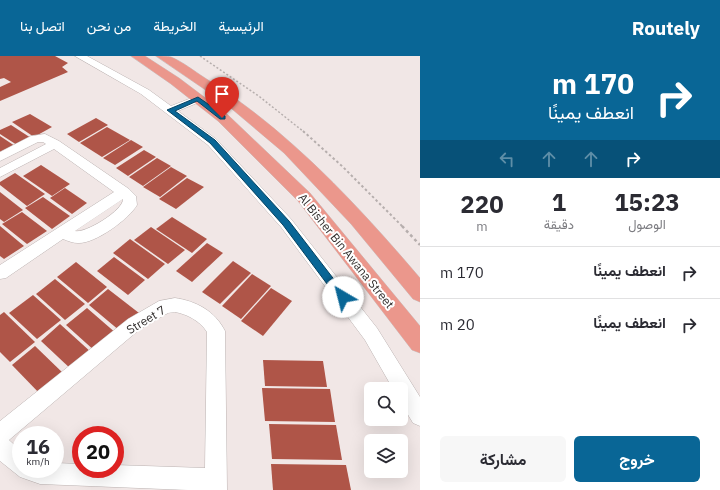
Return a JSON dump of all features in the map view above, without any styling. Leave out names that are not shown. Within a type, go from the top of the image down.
[{"type":"main road","name":"Al Bisher Bin Awana Street","points":[[137,56],[175,81],[222,118],[304,197],[420,343]]},
{"type":"main road","name":"Al Bisher Bin Awana Street","points":[[162,56],[240,107],[277,138],[332,192],[383,248],[420,293]]},
{"type":"street","points":[[80,56],[145,92],[212,142],[286,223],[371,334],[420,416]]},
{"type":"street","points":[[170,110],[198,98]]},
{"type":"street","points":[[0,157],[35,139],[45,138],[124,192],[0,273]]},
{"type":"street","points":[[0,173],[55,144]]},
{"type":"street","name":"Street 7","points":[[0,434],[134,324],[164,306],[175,305],[187,307],[200,314],[210,323],[216,331],[216,485],[64,475]]},
{"type":"street","points":[[0,447],[12,457]]},
{"type":"path","points":[[200,56],[297,125],[353,177],[420,245]]},
{"type":"building","points":[[0,56],[55,56],[68,63],[62,67],[68,72],[0,101],[0,87],[11,82],[4,78],[0,79]]},
{"type":"building","points":[[30,114],[52,127],[34,137],[12,122]]},
{"type":"building","points":[[96,118],[108,125],[79,142],[67,134]]},
{"type":"building","points":[[11,125],[31,138],[17,145],[0,134],[0,130]]},
{"type":"building","points":[[107,127],[130,140],[102,157],[80,143]]},
{"type":"building","points":[[0,136],[15,146],[0,154]]},
{"type":"building","points":[[131,140],[143,147],[115,165],[103,158]]},
{"type":"building","points":[[144,150],[156,157],[128,176],[116,168]]},
{"type":"building","points":[[157,158],[171,166],[143,186],[129,177]]},
{"type":"building","points":[[41,165],[70,184],[52,196],[23,176]]},
{"type":"building","points":[[171,167],[187,176],[160,197],[143,187]]},
{"type":"building","points":[[15,173],[45,194],[27,206],[0,185],[0,182]]},
{"type":"building","points":[[187,178],[204,187],[176,209],[159,199]]},
{"type":"building","points":[[65,188],[87,203],[72,214],[50,198]]},
{"type":"building","points":[[0,192],[23,210],[4,222],[0,219]]},
{"type":"building","points":[[43,197],[70,216],[52,229],[25,208]]},
{"type":"building","points":[[22,212],[47,231],[27,244],[2,224]]},
{"type":"building","points":[[172,217],[207,239],[192,253],[156,229]]},
{"type":"building","points":[[0,226],[24,246],[4,259],[0,256]]},
{"type":"building","points":[[151,227],[185,250],[168,264],[134,240]]},
{"type":"building","points":[[130,239],[165,264],[148,279],[113,253]]},
{"type":"building","points":[[207,243],[223,253],[192,282],[176,271]]},
{"type":"building","points":[[114,257],[145,280],[128,295],[97,271]]},
{"type":"building","points":[[233,261],[251,273],[220,304],[202,292]]},
{"type":"building","points":[[76,262],[107,287],[88,303],[57,277]]},
{"type":"building","points":[[252,274],[271,286],[241,319],[222,306]]},
{"type":"building","points":[[55,279],[85,304],[65,320],[36,294]]},
{"type":"building","points":[[271,288],[292,301],[263,336],[241,321]]},
{"type":"building","points":[[108,289],[139,313],[120,331],[89,305]]},
{"type":"building","points":[[33,295],[61,320],[37,339],[9,313]]},
{"type":"building","points":[[87,308],[117,334],[96,352],[66,325]]},
{"type":"building","points":[[4,312],[35,342],[10,362],[0,352],[0,315]]},
{"type":"building","points":[[60,324],[92,353],[73,371],[41,341]]},
{"type":"building","points":[[35,346],[65,375],[42,396],[12,365]]},
{"type":"building","points":[[263,360],[323,361],[327,387],[265,386]]},
{"type":"building","points":[[262,388],[330,389],[335,422],[265,421]]},
{"type":"building","points":[[269,424],[336,425],[342,460],[272,459]]},
{"type":"building","points":[[271,464],[346,465],[351,490],[273,490]]},
{"type":"route","points":[[222,118],[198,98],[170,110],[212,142],[286,223],[343,297]]}]
